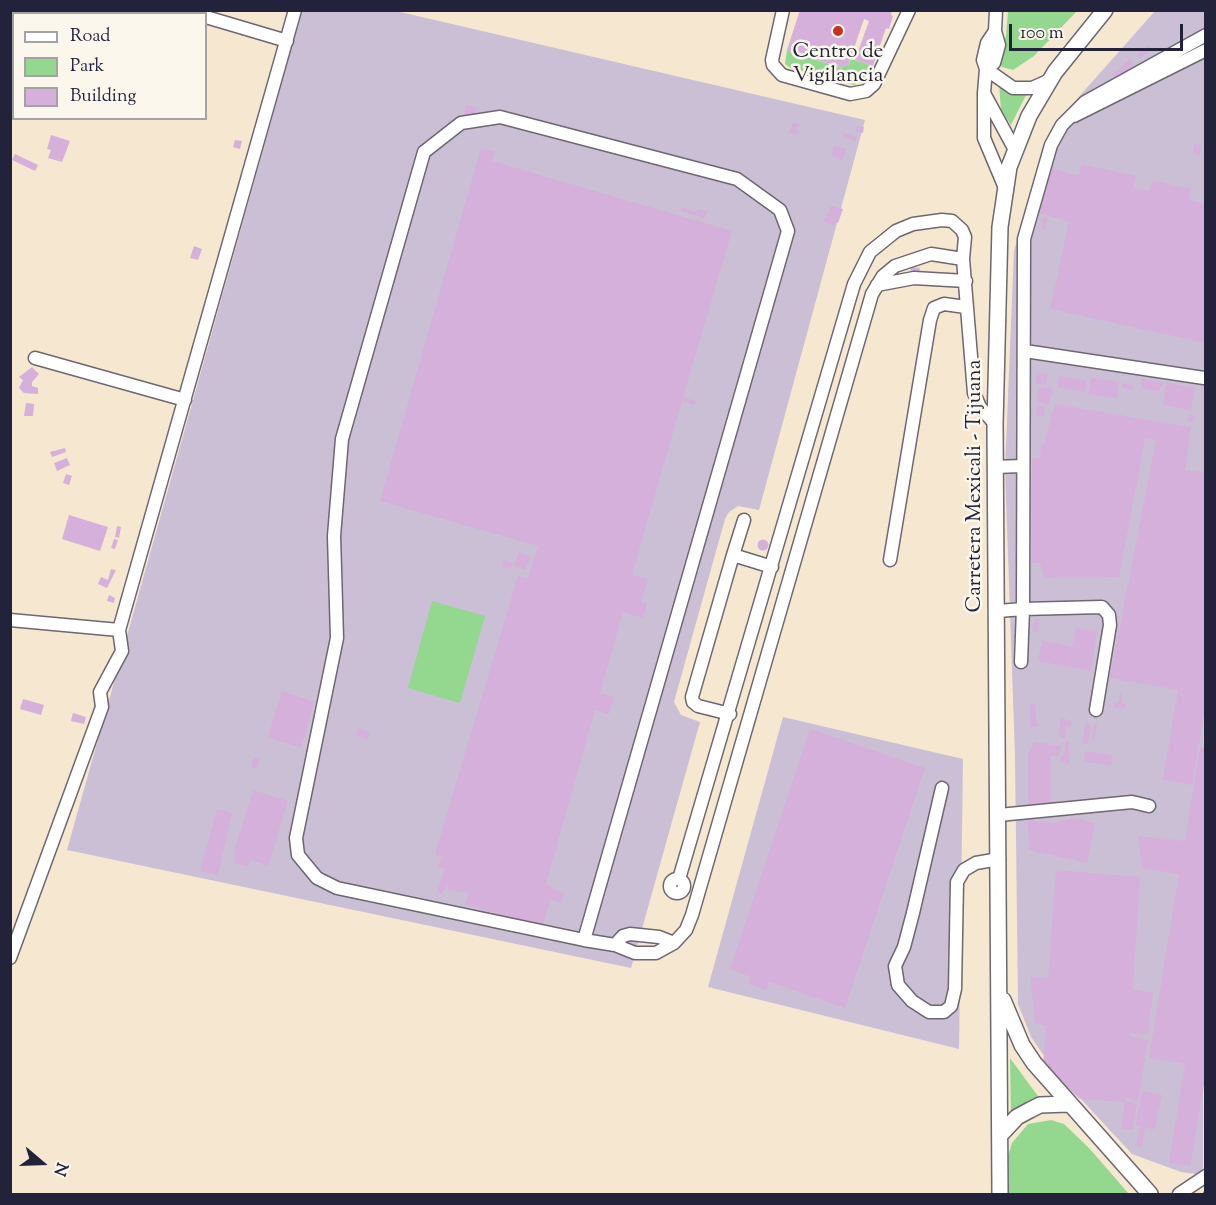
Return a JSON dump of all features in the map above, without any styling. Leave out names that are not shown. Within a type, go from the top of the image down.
[{"type":"main road","name":"Carretera Mexicali - Tijuana","points":[[1000,1194],[995,424],[998,273],[1005,188],[1015,150],[1029,116],[1050,80],[1105,10]]},
{"type":"main road","name":"Carretera Mexicali - Tijuana","points":[[1000,991],[1022,1045],[1034,1063],[1068,1104],[1146,1186],[1150,1194]]},
{"type":"main road","points":[[1000,1134],[1017,1117],[1040,1105],[1068,1104]]},
{"type":"lane","points":[[10,958],[102,707],[100,693],[122,651],[119,630],[295,10]]},
{"type":"lane","points":[[783,10],[772,60],[773,66],[782,75],[850,94],[866,91],[874,84],[909,10]]},
{"type":"lane","points":[[996,10],[995,31],[999,45],[994,63],[986,69],[984,138],[1005,188]]},
{"type":"lane","points":[[207,17],[287,41]]},
{"type":"lane","points":[[1021,662],[1024,239],[1051,145],[1062,125],[1085,102],[1206,35]]},
{"type":"lane","points":[[1073,116],[1206,50]]},
{"type":"lane","points":[[986,69],[1013,88],[1032,88],[1050,80]]},
{"type":"lane","points":[[984,93],[1015,150]]},
{"type":"lane","points":[[584,940],[788,231],[780,210],[737,178],[500,117],[461,123],[424,152],[345,428],[334,536],[337,638],[296,838],[298,855],[317,878],[337,888],[584,940],[615,945],[644,954],[656,953],[674,943],[686,930],[702,886],[867,309],[877,285],[883,276],[895,266],[911,260],[931,254],[963,259]]},
{"type":"lane","points":[[679,879],[730,714],[845,312],[862,266],[882,241],[896,231],[913,224],[942,220],[952,221],[962,230],[965,237],[963,259],[974,393],[980,407],[995,424]]},
{"type":"lane","points":[[877,285],[914,278],[966,281]]},
{"type":"lane","points":[[890,560],[930,320],[934,308],[944,304],[966,307]]},
{"type":"lane","points":[[1024,351],[1204,378]]},
{"type":"lane","points":[[35,358],[185,400]]},
{"type":"lane","points":[[995,467],[1021,466]]},
{"type":"lane","points":[[730,714],[699,706],[693,702],[692,696],[744,520]]},
{"type":"lane","points":[[733,555],[771,567]]},
{"type":"lane","points":[[998,611],[1102,608],[1109,615],[1096,710]]},
{"type":"lane","points":[[10,620],[119,630]]},
{"type":"lane","points":[[942,788],[910,924],[895,966],[898,985],[912,1001],[929,1012],[944,1012],[951,1006],[955,989],[957,882],[964,870],[976,863],[999,859]]},
{"type":"lane","points":[[999,815],[1132,802],[1149,806]]},
{"type":"lane","points":[[615,945],[623,936],[630,934],[659,937],[674,943]]},
{"type":"lane","points":[[1179,1194],[1206,1176]]},
{"type":"shaded area","points":[[302,11],[396,11],[865,120],[759,510],[738,506],[729,512],[725,519],[674,702],[681,715],[700,722],[631,968],[67,850]]},
{"type":"shaded area","points":[[1155,11],[1205,11],[1203,1175],[1181,1172],[1132,1154],[1053,1069],[1031,1037],[1018,1004],[1015,756],[1005,469],[1014,251],[1052,127]]},
{"type":"shaded area","points":[[783,717],[963,759],[959,1049],[708,987]]},
{"type":"green space","points":[[1008,11],[1077,11],[1034,56],[1013,70],[1002,67],[999,60],[1006,36]]},
{"type":"green space","points":[[787,50],[842,68],[844,65],[848,66],[851,59],[873,66],[864,80],[854,85],[792,69],[785,64]]},
{"type":"green space","points":[[999,84],[1012,92],[1026,95],[1011,125],[1001,110]]},
{"type":"green space","points":[[432,601],[485,616],[460,703],[408,688]]},
{"type":"green space","points":[[1010,1058],[1040,1099],[1011,1114]]},
{"type":"green space","points":[[1051,1120],[1064,1124],[1089,1148],[1129,1194],[1008,1194],[1008,1156],[1012,1143],[1028,1124]]},
{"type":"building","points":[[800,10],[892,10],[891,15],[893,16],[889,29],[886,28],[873,66],[855,60],[869,21],[864,19],[848,66],[844,65],[843,68],[787,50]]},
{"type":"building","points":[[1149,45],[1152,50],[1139,59],[1137,54]]},
{"type":"building","points":[[1130,59],[1135,66],[1116,80],[1112,75]]},
{"type":"building","points":[[466,105],[477,108],[474,120],[463,117]]},
{"type":"building","points":[[793,123],[799,124],[795,130],[799,131],[799,134],[789,133]]},
{"type":"building","points":[[857,126],[864,127],[863,133],[856,131]]},
{"type":"building","points":[[844,133],[857,137],[855,141],[843,137]]},
{"type":"building","points":[[51,135],[70,141],[62,162],[48,158],[51,150],[47,149]]},
{"type":"building","points":[[235,140],[242,141],[240,149],[233,147]]},
{"type":"building","points":[[1194,144],[1201,145],[1200,155],[1193,154]]},
{"type":"building","points":[[834,146],[846,149],[843,160],[831,156]]},
{"type":"building","points":[[481,148],[495,152],[492,161],[732,231],[683,397],[696,401],[695,405],[682,401],[632,575],[648,579],[641,602],[647,604],[643,618],[623,612],[600,693],[614,697],[609,714],[595,710],[546,884],[564,894],[561,903],[550,900],[542,928],[465,904],[469,893],[448,890],[448,883],[442,894],[437,892],[445,868],[438,867],[442,857],[435,854],[518,576],[528,578],[538,546],[380,501]]},
{"type":"building","points":[[15,154],[38,165],[35,171],[12,160]]},
{"type":"building","points":[[639,156],[666,165],[664,169],[637,160]]},
{"type":"building","points":[[1081,164],[1136,176],[1133,188],[1149,191],[1153,180],[1191,189],[1189,200],[1206,204],[1206,343],[1050,309],[1069,222],[1037,212],[1050,168],[1079,176]]},
{"type":"building","points":[[829,205],[843,209],[838,223],[836,222],[834,226],[823,222],[826,214],[829,215]]},
{"type":"building","points":[[682,207],[696,212],[698,209],[707,211],[704,218],[681,211]]},
{"type":"building","points":[[1043,217],[1047,218],[1046,230],[1042,230]]},
{"type":"building","points":[[194,246],[202,249],[198,260],[190,258]]},
{"type":"building","points":[[911,267],[920,268],[919,276],[910,274]]},
{"type":"building","points":[[32,367],[39,374],[32,382],[32,386],[38,388],[38,394],[24,393],[19,388],[23,380],[19,377]]},
{"type":"building","points":[[1037,373],[1048,374],[1046,385],[1035,383]]},
{"type":"building","points":[[1059,376],[1087,381],[1085,392],[1057,387]]},
{"type":"building","points":[[1091,378],[1119,382],[1117,398],[1088,394]]},
{"type":"building","points":[[1142,379],[1163,383],[1162,387],[1159,392],[1141,388]]},
{"type":"building","points":[[1167,382],[1195,388],[1191,410],[1163,405]]},
{"type":"building","points":[[1122,383],[1133,385],[1132,390],[1122,387]]},
{"type":"building","points":[[1039,387],[1053,389],[1049,404],[1037,402]]},
{"type":"building","points":[[26,403],[34,404],[33,416],[24,416]]},
{"type":"building","points":[[1055,404],[1191,427],[1185,470],[1206,473],[1206,703],[1192,785],[1163,780],[1178,690],[1110,678],[1156,440],[1145,439],[1119,577],[1044,578],[1040,563],[1032,563],[1032,458],[1040,458],[1041,443],[1044,444]]},
{"type":"building","points":[[1037,406],[1045,407],[1044,416],[1036,415]]},
{"type":"building","points":[[1189,414],[1195,416],[1194,422],[1188,421]]},
{"type":"building","points":[[65,448],[66,452],[52,457],[50,452]]},
{"type":"building","points":[[67,458],[70,465],[57,471],[54,463]]},
{"type":"building","points":[[66,474],[72,476],[69,485],[63,483]]},
{"type":"building","points":[[69,515],[108,527],[100,551],[62,539]]},
{"type":"building","points":[[117,526],[121,527],[119,538],[115,537]]},
{"type":"building","points":[[114,539],[118,540],[115,549],[111,548]]},
{"type":"building","points":[[763,540],[767,541],[767,549],[763,550],[759,549],[758,545],[759,541]]},
{"type":"building","points":[[519,552],[531,557],[525,570],[514,566]]},
{"type":"building","points":[[504,560],[513,563],[510,569],[502,567]]},
{"type":"building","points":[[111,569],[116,570],[107,588],[98,584],[101,577],[108,580]]},
{"type":"building","points":[[109,595],[115,598],[114,603],[107,601]]},
{"type":"building","points":[[1035,619],[1039,619],[1038,632],[1032,631]]},
{"type":"building","points":[[1076,628],[1097,631],[1091,671],[1038,661],[1042,640],[1072,647]]},
{"type":"building","points":[[282,691],[315,702],[301,748],[268,737]]},
{"type":"building","points":[[1120,693],[1123,693],[1121,703],[1126,704],[1125,709],[1114,707],[1115,702],[1118,703]]},
{"type":"building","points":[[23,699],[44,705],[41,715],[20,709]]},
{"type":"building","points":[[1030,704],[1035,704],[1037,727],[1030,727]]},
{"type":"building","points":[[73,713],[86,717],[84,724],[71,721]]},
{"type":"building","points":[[1061,718],[1072,721],[1071,727],[1066,726],[1064,739],[1058,734]]},
{"type":"building","points":[[1086,722],[1091,727],[1088,744],[1082,743]]},
{"type":"building","points":[[1095,724],[1097,724],[1094,741],[1092,741]]},
{"type":"building","points":[[358,728],[370,732],[368,739],[356,736]]},
{"type":"building","points":[[810,729],[925,768],[845,1008],[769,982],[766,990],[748,984],[751,977],[730,969]]},
{"type":"building","points":[[1066,741],[1069,742],[1069,764],[1060,762],[1061,755],[1064,755]]},
{"type":"building","points":[[1034,742],[1061,746],[1059,756],[1051,756],[1051,806],[1028,805],[1028,754]]},
{"type":"building","points":[[1200,747],[1206,748],[1206,1073],[1190,1166],[1169,1163],[1185,1064],[1149,1058],[1179,874],[1142,868],[1138,836],[1185,841]]},
{"type":"building","points":[[1085,751],[1112,755],[1111,765],[1084,762]]},
{"type":"building","points":[[254,757],[260,759],[257,768],[251,767]]},
{"type":"building","points":[[253,790],[288,801],[268,866],[250,860],[248,867],[234,863],[236,856],[233,855]]},
{"type":"building","points":[[217,809],[232,813],[218,875],[200,871]]},
{"type":"building","points":[[1074,818],[1095,823],[1087,863],[1029,850],[1028,820],[1054,823]]},
{"type":"building","points":[[1056,870],[1140,877],[1133,989],[1153,993],[1148,1034],[1130,1033],[1130,1036],[1148,1040],[1138,1101],[1126,1098],[1125,1102],[1080,1099],[1043,1066],[1046,1026],[1035,1023],[1031,976],[1048,978]]},
{"type":"building","points":[[1142,1091],[1162,1095],[1155,1129],[1145,1128],[1142,1147],[1136,1146],[1140,1126],[1135,1126]]},
{"type":"building","points":[[1125,1101],[1137,1103],[1133,1130],[1121,1128]]},
{"type":"place","name":"Centro de Vigilancia","points":[[838,31]]}]
